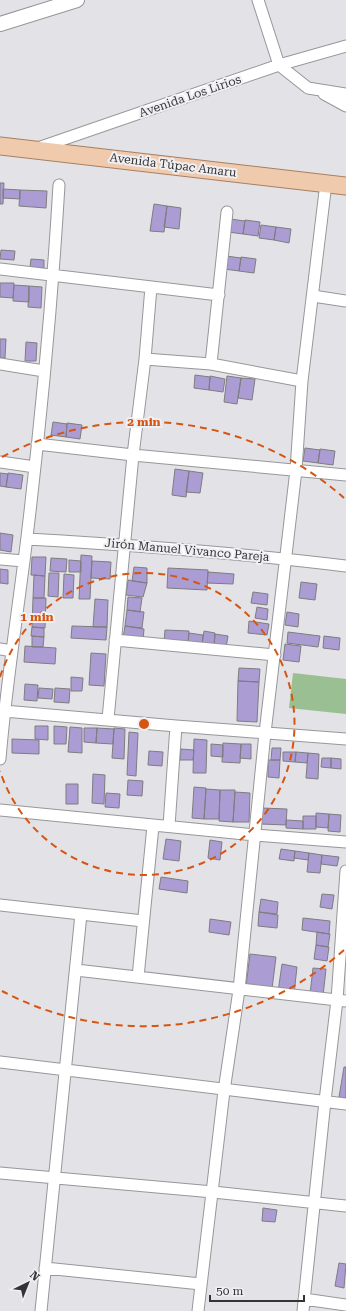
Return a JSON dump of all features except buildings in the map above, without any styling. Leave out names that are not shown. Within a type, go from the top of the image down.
[{"type":"main road","name":"Avenida Túpac Amaru","points":[[0,146],[346,186]]},
{"type":"street","points":[[0,24],[77,0]]},
{"type":"street","points":[[258,0],[279,65],[308,88],[346,94]]},
{"type":"street","name":"Avenida Los Lirios","points":[[36,149],[279,65],[346,46]]},
{"type":"street","points":[[318,90],[346,106]]},
{"type":"street","points":[[198,1311],[224,1091],[239,990],[265,733],[296,470],[302,381],[326,183]]},
{"type":"street","points":[[0,753],[35,467],[53,276],[59,185]]},
{"type":"street","points":[[211,364],[227,212]]},
{"type":"street","points":[[0,269],[219,295]]},
{"type":"street","points":[[108,719],[133,455],[152,287]]},
{"type":"street","points":[[313,296],[346,301]]},
{"type":"street","points":[[145,359],[211,364],[302,381]]},
{"type":"street","points":[[0,364],[44,371]]},
{"type":"street","points":[[37,444],[133,455],[346,475]]},
{"type":"street","points":[[0,462],[35,467]]},
{"type":"street","name":"Jirón Manuel Vivanco Pareja","points":[[27,538],[286,559],[346,566]]},
{"type":"street","points":[[0,559],[24,561]]},
{"type":"street","points":[[115,640],[275,655]]},
{"type":"street","points":[[0,649],[12,651]]},
{"type":"street","points":[[4,711],[346,739]]},
{"type":"street","points":[[169,826],[176,726]]},
{"type":"street","points":[[0,810],[153,826],[169,826],[255,835],[346,842]]},
{"type":"street","points":[[138,977],[153,826]]},
{"type":"street","points":[[303,1311],[325,1101],[342,1001],[346,871]]},
{"type":"street","points":[[0,905],[143,921]]},
{"type":"street","points":[[41,1311],[56,1177],[81,914]]},
{"type":"street","points":[[76,970],[342,1001]]},
{"type":"street","points":[[0,1062],[224,1091],[346,1104]]},
{"type":"street","points":[[0,1173],[56,1177],[346,1206]]},
{"type":"street","points":[[45,1268],[201,1284]]},
{"type":"street","points":[[304,1300],[346,1305]]},
{"type":"green space","points":[[293,673],[346,679],[346,714],[289,708]]}]
